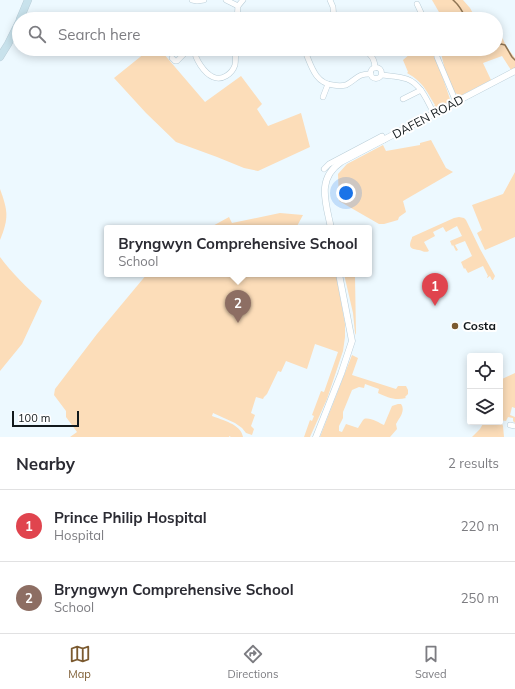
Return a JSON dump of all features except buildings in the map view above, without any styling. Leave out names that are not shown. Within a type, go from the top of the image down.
[{"type":"main road","points":[[23,12],[28,0]]},
{"type":"main road","points":[[0,58],[12,36]]},
{"type":"street","points":[[192,0],[204,0]]},
{"type":"street","points":[[226,0],[238,6]]},
{"type":"street","points":[[238,12],[238,6],[243,0]]},
{"type":"street","points":[[331,0],[333,12]]},
{"type":"street","points":[[417,4],[421,12]]},
{"type":"street","points":[[172,58],[177,61],[182,56]]},
{"type":"street","points":[[196,56],[205,71],[214,77],[221,78],[232,72],[235,64],[236,56]]},
{"type":"street","points":[[307,56],[314,74],[323,82],[328,84],[340,86],[346,85],[362,74],[371,74]]},
{"type":"street","points":[[371,56],[375,64],[375,68],[372,70],[371,74]]},
{"type":"street","points":[[437,56],[456,102]]},
{"type":"street","points":[[375,68],[381,70],[382,75]]},
{"type":"street","name":"DAFEN ROAD","points":[[329,225],[324,188],[330,173],[341,162],[515,71]]},
{"type":"street","points":[[371,74],[375,79],[378,79],[382,75],[401,77],[409,80],[421,90],[434,114]]},
{"type":"street","points":[[323,98],[328,84]]},
{"type":"street","points":[[403,99],[421,90]]},
{"type":"street","points":[[324,169],[329,164],[382,136],[384,140]]},
{"type":"street","points":[[316,437],[341,374],[352,341],[340,277]]},
{"type":"shaded area","points":[[432,0],[463,0],[472,12],[439,12]]},
{"type":"shaded area","points":[[503,39],[515,58],[515,68],[511,70],[502,56]]},
{"type":"shaded area","points":[[141,56],[166,56],[205,102],[241,76],[262,104],[257,109],[268,126],[301,113],[310,147],[258,171],[244,168],[176,142],[146,113],[114,78]]},
{"type":"shaded area","points":[[408,56],[435,56],[450,99],[449,102],[441,106],[434,106],[435,105],[421,83],[407,73],[408,72],[403,60]]},
{"type":"shaded area","points":[[442,56],[502,56],[483,63],[491,80],[460,96],[454,92],[446,74]]},
{"type":"shaded area","points":[[431,140],[446,168],[453,172],[403,201],[406,212],[399,217],[398,220],[379,224],[339,201],[338,174],[347,164],[383,145],[386,151],[420,145],[420,143]]},
{"type":"shaded area","points":[[515,172],[515,237],[485,250],[477,233],[482,230],[472,205],[503,194]]},
{"type":"shaded area","points":[[0,189],[5,203],[6,220],[0,240]]},
{"type":"shaded area","points":[[280,213],[303,215],[298,225],[214,225],[229,217],[232,223]]},
{"type":"shaded area","points":[[459,217],[466,220],[495,276],[493,280],[490,276],[487,278],[488,276],[483,266],[468,273],[465,268],[464,269],[461,262],[472,256],[465,241],[455,245],[458,250],[456,251],[453,245],[452,246],[450,241],[462,236],[457,226],[446,232],[443,227],[433,232],[435,236],[424,242],[429,251],[424,252],[411,247],[410,244],[412,237]]},
{"type":"shaded area","points":[[0,257],[9,269],[42,301],[22,344],[0,371]]},
{"type":"shaded area","points":[[144,277],[337,277],[345,324],[343,351],[327,399],[310,437],[304,437],[310,420],[312,421],[314,416],[312,415],[321,391],[324,392],[338,352],[315,344],[307,369],[286,361],[281,372],[278,371],[263,399],[256,397],[251,413],[255,415],[251,426],[254,429],[252,435],[246,433],[235,423],[213,413],[212,416],[226,421],[239,429],[243,437],[70,437],[77,432],[66,417],[66,411],[54,395],[55,389],[97,334]]},
{"type":"shaded area","points":[[345,277],[355,277],[356,335],[353,313]]},
{"type":"shaded area","points":[[352,355],[358,358],[352,375],[396,389],[398,386],[406,386],[408,394],[405,397],[406,398],[391,398],[378,393],[379,389],[365,384],[364,388],[359,387],[352,390],[343,412],[343,418],[339,426],[339,431],[342,432],[346,424],[358,428],[364,419],[372,419],[384,425],[392,406],[401,404],[403,409],[396,424],[397,429],[390,437],[320,437]]},
{"type":"shaded area","points":[[515,373],[515,408],[512,407],[510,415],[515,417],[515,423],[513,418],[508,417],[506,421],[503,420],[503,379]]},
{"type":"shaded area","points":[[482,425],[502,425],[504,437],[472,437]]},
{"type":"waterway","points":[[453,0],[462,12]]},
{"type":"waterway","points":[[503,44],[505,45],[515,60]]},
{"type":"place","name":"Prince Philip Hospital","points":[[435,306]]},
{"type":"place","name":"Bryngwyn Comprehensive School","points":[[238,323]]},
{"type":"place","name":"Costa","points":[[455,326]]}]
